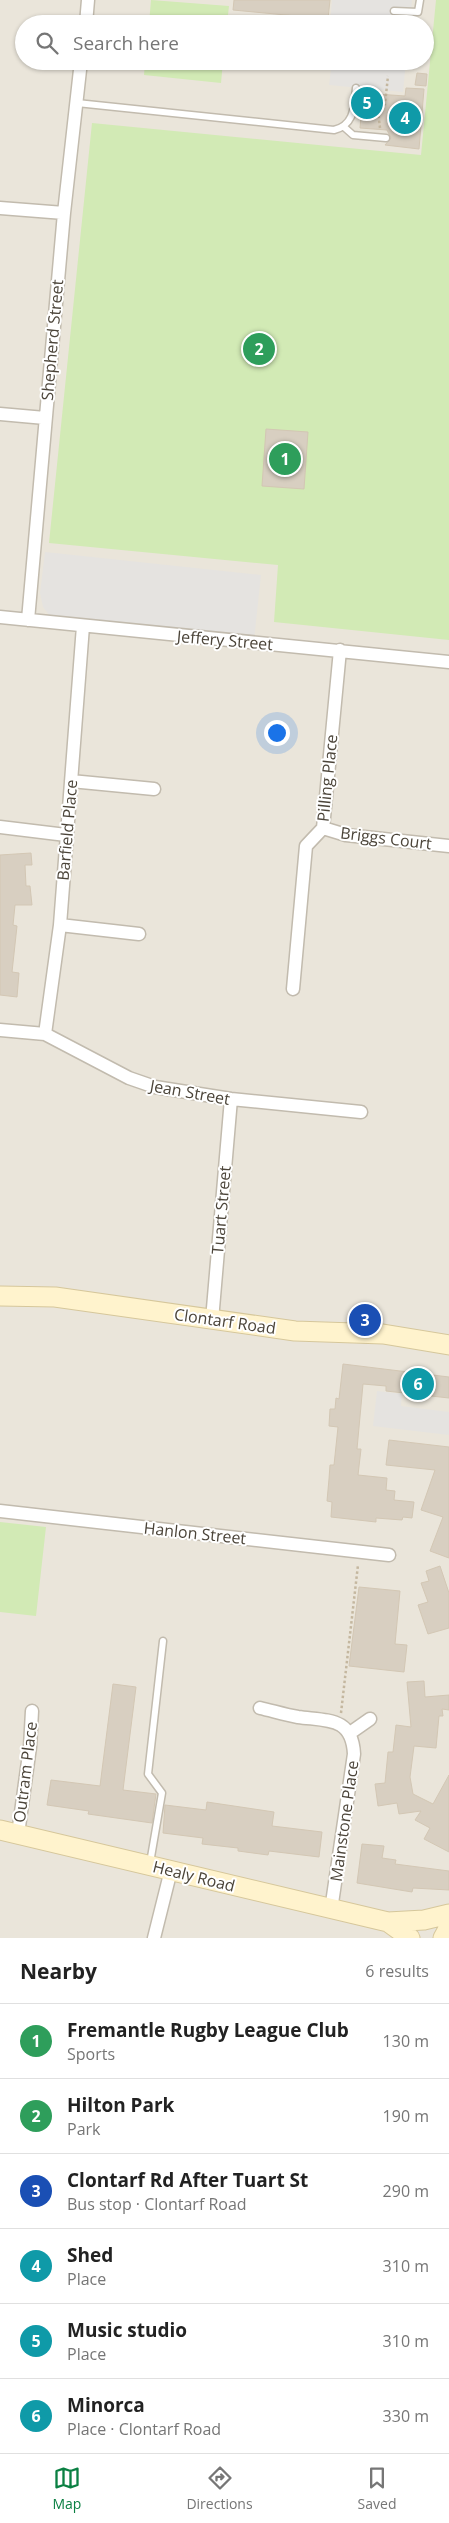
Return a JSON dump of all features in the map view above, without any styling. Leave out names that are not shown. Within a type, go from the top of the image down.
[{"type":"street","points":[[87,15],[88,0]]},
{"type":"street","name":"Shepherd Street","points":[[28,620],[64,214],[81,70]]},
{"type":"street","points":[[0,208],[64,214]]},
{"type":"street","points":[[0,414],[45,418]]},
{"type":"street","name":"Jeffery Street","points":[[0,618],[449,662]]},
{"type":"street","name":"Barfield Place","points":[[45,1034],[60,925],[83,626]]},
{"type":"street","name":"Pilling Place","points":[[293,989],[306,846],[323,828],[340,650]]},
{"type":"street","points":[[71,780],[154,788]]},
{"type":"street","points":[[0,827],[66,835]]},
{"type":"street","name":"Briggs Court","points":[[323,828],[346,835],[449,846]]},
{"type":"street","points":[[60,925],[139,934]]},
{"type":"street","name":"Jean Street","points":[[0,1030],[45,1034],[142,1084],[231,1100],[361,1112]]},
{"type":"street","name":"Tuart Street","points":[[212,1316],[231,1100]]},
{"type":"street","name":"Clontarf Road","points":[[0,1284],[124,1299],[295,1331],[383,1334],[449,1345]]},
{"type":"street","name":"Clontarf Road","points":[[0,1296],[55,1297],[212,1316],[335,1321],[449,1334]]},
{"type":"street","name":"Hanlon Street","points":[[0,1511],[389,1554]]},
{"type":"street","points":[[260,1708],[297,1717],[330,1720],[345,1729],[370,1719]]},
{"type":"street","name":"Outram Place","points":[[9,1832],[29,1757],[32,1711]]},
{"type":"street","name":"Mainstone Place","points":[[331,1910],[354,1754],[345,1729]]},
{"type":"street","name":"Healy Road","points":[[9,1832],[388,1922],[424,1920],[449,1914]]},
{"type":"street","points":[[154,1938],[172,1870]]},
{"type":"street","name":"Healy Road","points":[[388,1922],[410,1938]]},
{"type":"street","points":[[443,1938],[449,1927]]},
{"type":"lane","points":[[394,11],[418,12],[420,0]]},
{"type":"lane","points":[[77,103],[334,130],[344,127],[353,112],[356,88]]},
{"type":"lane","points":[[344,127],[353,134],[383,137]]},
{"type":"lane","points":[[150,1865],[162,1793],[148,1774],[163,1641]]},
{"type":"path","points":[[383,137],[378,111],[385,104],[388,76]]},
{"type":"path","points":[[345,1729],[360,1551]]},
{"type":"shaded area","points":[[0,0],[449,0],[449,1938],[0,1938]]},
{"type":"shaded area","points":[[332,0],[412,0],[411,15],[331,15]]},
{"type":"shaded area","points":[[331,70],[405,70],[403,92],[329,85]]},
{"type":"shaded area","points":[[45,552],[261,575],[254,640],[60,620],[50,616],[43,607],[40,593]]},
{"type":"shaded area","points":[[377,1391],[402,1394],[401,1406],[449,1412],[449,1435],[373,1426]]},
{"type":"green space","points":[[151,0],[229,6],[228,15],[150,15]]},
{"type":"green space","points":[[436,0],[449,0],[449,640],[274,622],[278,565],[49,543],[92,123],[421,155],[429,70],[434,70]]},
{"type":"green space","points":[[144,70],[222,70],[221,83],[144,75]]},
{"type":"green space","points":[[0,1522],[46,1527],[36,1616],[0,1612]]},
{"type":"building","points":[[234,0],[330,0],[328,15],[286,15],[233,10]]},
{"type":"building","points":[[417,73],[427,74],[426,86],[415,85]]},
{"type":"building","points":[[406,88],[424,89],[419,149],[385,145],[391,138],[387,130],[360,128],[363,93],[405,96]]},
{"type":"building","points":[[266,429],[308,432],[304,489],[262,486]]},
{"type":"building","points":[[31,853],[32,865],[25,865],[26,886],[30,886],[32,905],[15,905],[13,925],[17,926],[12,972],[19,973],[17,997],[0,995],[0,855]]},
{"type":"building","points":[[343,1364],[449,1377],[449,1398],[386,1391],[386,1386],[363,1384],[357,1449],[361,1449],[358,1475],[387,1478],[386,1490],[395,1491],[394,1500],[414,1502],[412,1518],[403,1517],[402,1520],[376,1518],[376,1522],[331,1517],[332,1502],[327,1501],[330,1465],[334,1465],[338,1427],[329,1426],[330,1409],[335,1409],[336,1398],[339,1399]]},
{"type":"building","points":[[389,1440],[449,1447],[449,1558],[430,1551],[443,1517],[421,1510],[435,1470],[386,1465]]},
{"type":"building","points":[[440,1566],[449,1593],[449,1628],[428,1634],[418,1605],[428,1602],[421,1583],[429,1581],[426,1571]]},
{"type":"building","points":[[359,1587],[400,1591],[395,1644],[407,1645],[404,1672],[349,1666]]},
{"type":"building","points":[[424,1681],[425,1697],[449,1695],[449,1710],[442,1709],[443,1716],[439,1716],[436,1748],[414,1746],[410,1777],[413,1794],[433,1804],[449,1775],[449,1852],[424,1839],[430,1828],[415,1820],[421,1811],[399,1814],[397,1803],[378,1806],[375,1784],[385,1783],[388,1752],[393,1752],[396,1725],[411,1727],[407,1682]]},
{"type":"building","points":[[113,1684],[136,1687],[123,1790],[156,1794],[152,1823],[88,1814],[89,1811],[47,1805],[51,1780],[100,1786]]},
{"type":"building","points":[[207,1802],[274,1812],[272,1826],[322,1832],[319,1857],[269,1851],[268,1855],[238,1851],[238,1848],[202,1844],[203,1838],[163,1833],[165,1805],[206,1810]]},
{"type":"building","points":[[362,1844],[384,1846],[382,1858],[396,1860],[395,1864],[449,1871],[449,1890],[413,1888],[412,1892],[357,1883]]},
{"type":"place","name":"Music studio","points":[[367,103]]},
{"type":"place","name":"Shed","points":[[405,118]]},
{"type":"place","name":"Hilton Park","points":[[259,349]]},
{"type":"place","name":"Fremantle Rugby League Club","points":[[285,459]]},
{"type":"place","name":"Clontarf Rd After Tuart St","points":[[365,1320]]},
{"type":"place","name":"Minorca","points":[[418,1384]]}]
